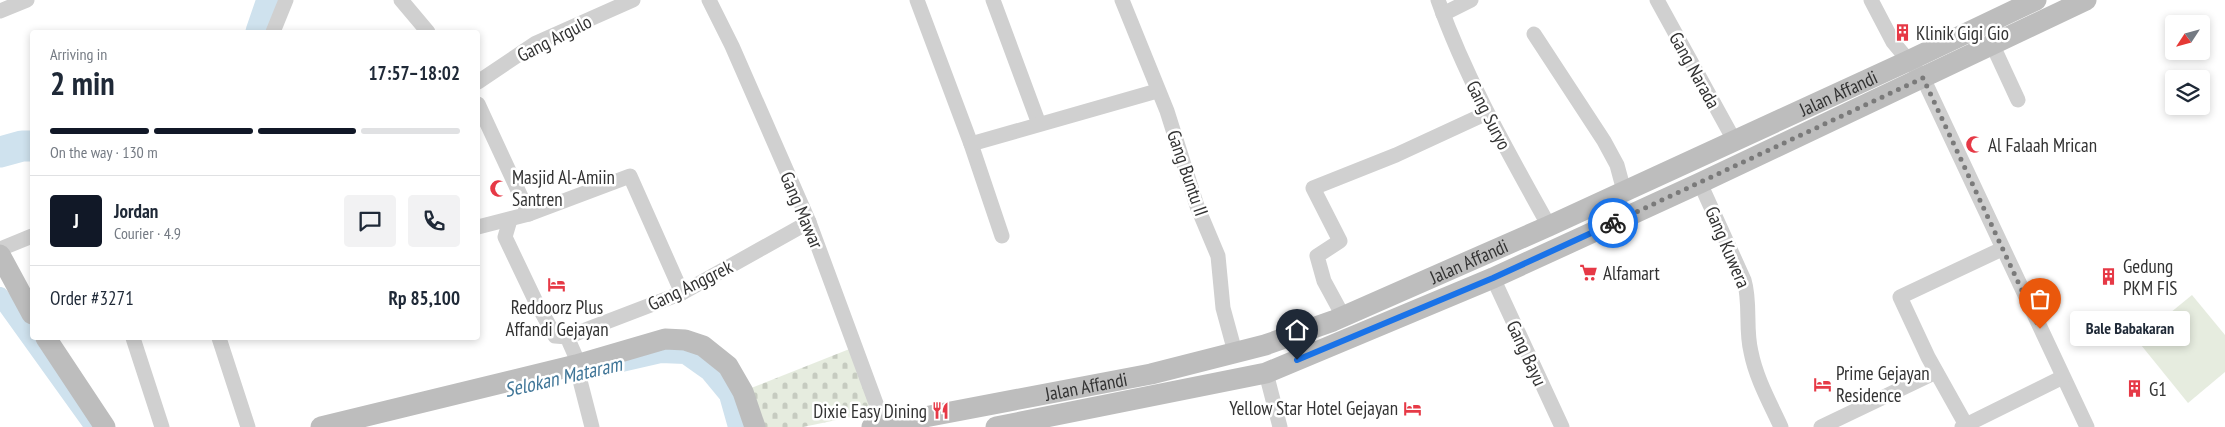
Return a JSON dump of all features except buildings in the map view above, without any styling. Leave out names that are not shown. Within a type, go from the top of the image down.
[{"type":"main road","name":"Jalan Affandi","points":[[878,426],[1151,374],[1265,345],[1338,319],[1549,226],[2036,0]]},
{"type":"main road","name":"Jalan Affandi","points":[[996,427],[1054,422],[1266,373],[1493,278],[1993,46],[2086,0]]},
{"type":"main road","points":[[0,255],[25,286],[30,306]]},
{"type":"main road","points":[[1338,319],[1342,342]]},
{"type":"main road","points":[[321,427],[578,370],[665,339],[685,340],[703,346],[728,366],[743,392],[755,427]]},
{"type":"main road","points":[[47,340],[105,427]]},
{"type":"street","points":[[0,11],[26,0]]},
{"type":"street","points":[[274,30],[286,0]]},
{"type":"street","points":[[401,0],[426,30]]},
{"type":"street","name":"Gang Argulo","points":[[480,81],[536,43],[633,0]]},
{"type":"street","name":"Gang Mawar","points":[[709,0],[732,46],[809,222],[878,426]]},
{"type":"street","points":[[917,0],[971,144],[1002,236]]},
{"type":"street","points":[[993,0],[1040,124]]},
{"type":"street","name":"Gang Buntu II","points":[[1122,0],[1157,91],[1168,111],[1197,206],[1218,256],[1223,308],[1235,352]]},
{"type":"street","points":[[1441,7],[1471,0]]},
{"type":"street","name":"Gang Narada","points":[[1657,0],[1734,140]]},
{"type":"street","points":[[1871,0],[1893,42],[1923,78],[2087,427]]},
{"type":"street","name":"Gang Suryo","points":[[1441,7],[1449,30],[1487,113],[1549,226]]},
{"type":"street","points":[[1534,34],[1604,141],[1617,165],[1624,191]]},
{"type":"street","points":[[1993,46],[2018,100]]},
{"type":"street","points":[[971,144],[1157,91]]},
{"type":"street","points":[[480,108],[529,214]]},
{"type":"street","points":[[1338,319],[1324,281],[1318,256],[1340,241],[1313,188],[1396,155],[1487,113]]},
{"type":"street","points":[[480,227],[529,214],[630,176],[682,293]]},
{"type":"street","name":"Gang Kuwera","points":[[1700,183],[1744,280],[1748,293],[1750,351],[1757,374],[1781,427]]},
{"type":"street","points":[[510,220],[505,238],[555,336],[566,337],[578,370],[592,427]]},
{"type":"street","name":"Gang Anggrek","points":[[566,337],[682,293],[809,222]]},
{"type":"street","points":[[0,249],[30,237]]},
{"type":"street","points":[[2002,249],[1900,297],[1964,426],[2063,378]]},
{"type":"street","name":"Gang Bayu","points":[[1493,278],[1562,427]]},
{"type":"street","points":[[134,340],[162,427]]},
{"type":"street","points":[[220,340],[248,427]]},
{"type":"street","points":[[1821,427],[1936,372]]},
{"type":"street","points":[[1266,373],[1280,427]]},
{"type":"street","points":[[1048,394],[1054,422]]},
{"type":"green space","points":[[2192,295],[2225,335],[2225,372],[2188,403],[2137,340]]},
{"type":"green space","points":[[852,348],[875,412],[803,427],[748,427],[741,392]]},
{"type":"waterway","points":[[262,30],[272,0]]},
{"type":"waterway","points":[[0,152],[22,146],[30,146]]},
{"type":"waterway","name":"Selokan Mataram","points":[[0,296],[30,338]]},
{"type":"waterway","name":"Selokan Mataram","points":[[32,340],[94,427]]},
{"type":"waterway","name":"Selokan Mataram","points":[[600,368],[661,354],[685,355],[709,372],[728,395],[737,427]]},
{"type":"way so far","points":[[1613,223],[1923,78],[2040,329]]},
{"type":"place","name":"Klinik Gigi Gio","points":[[1902,33]]},
{"type":"place","name":"Al Falaah Mrican","points":[[1974,145]]},
{"type":"place","name":"Masjid Al-Amiin Santren","points":[[498,188]]},
{"type":"place","name":"Alfamart","points":[[1589,273]]},
{"type":"place","name":"Gedung PKM FIS","points":[[2109,277]]},
{"type":"place","name":"Reddoorz Plus Affandi Gejayan","points":[[557,284]]},
{"type":"place","name":"Bale Babakaran","points":[[2040,329]]},
{"type":"place","name":"Prime Gejayan Residence","points":[[1822,384]]},
{"type":"place","name":"G1","points":[[2135,389]]},
{"type":"place","name":"Yellow Star Hotel Gejayan","points":[[1412,408]]},
{"type":"place","name":"Dixie Easy Dining","points":[[941,411]]},
{"type":"route","points":[[1297,360],[1493,278],[1613,223]]}]
